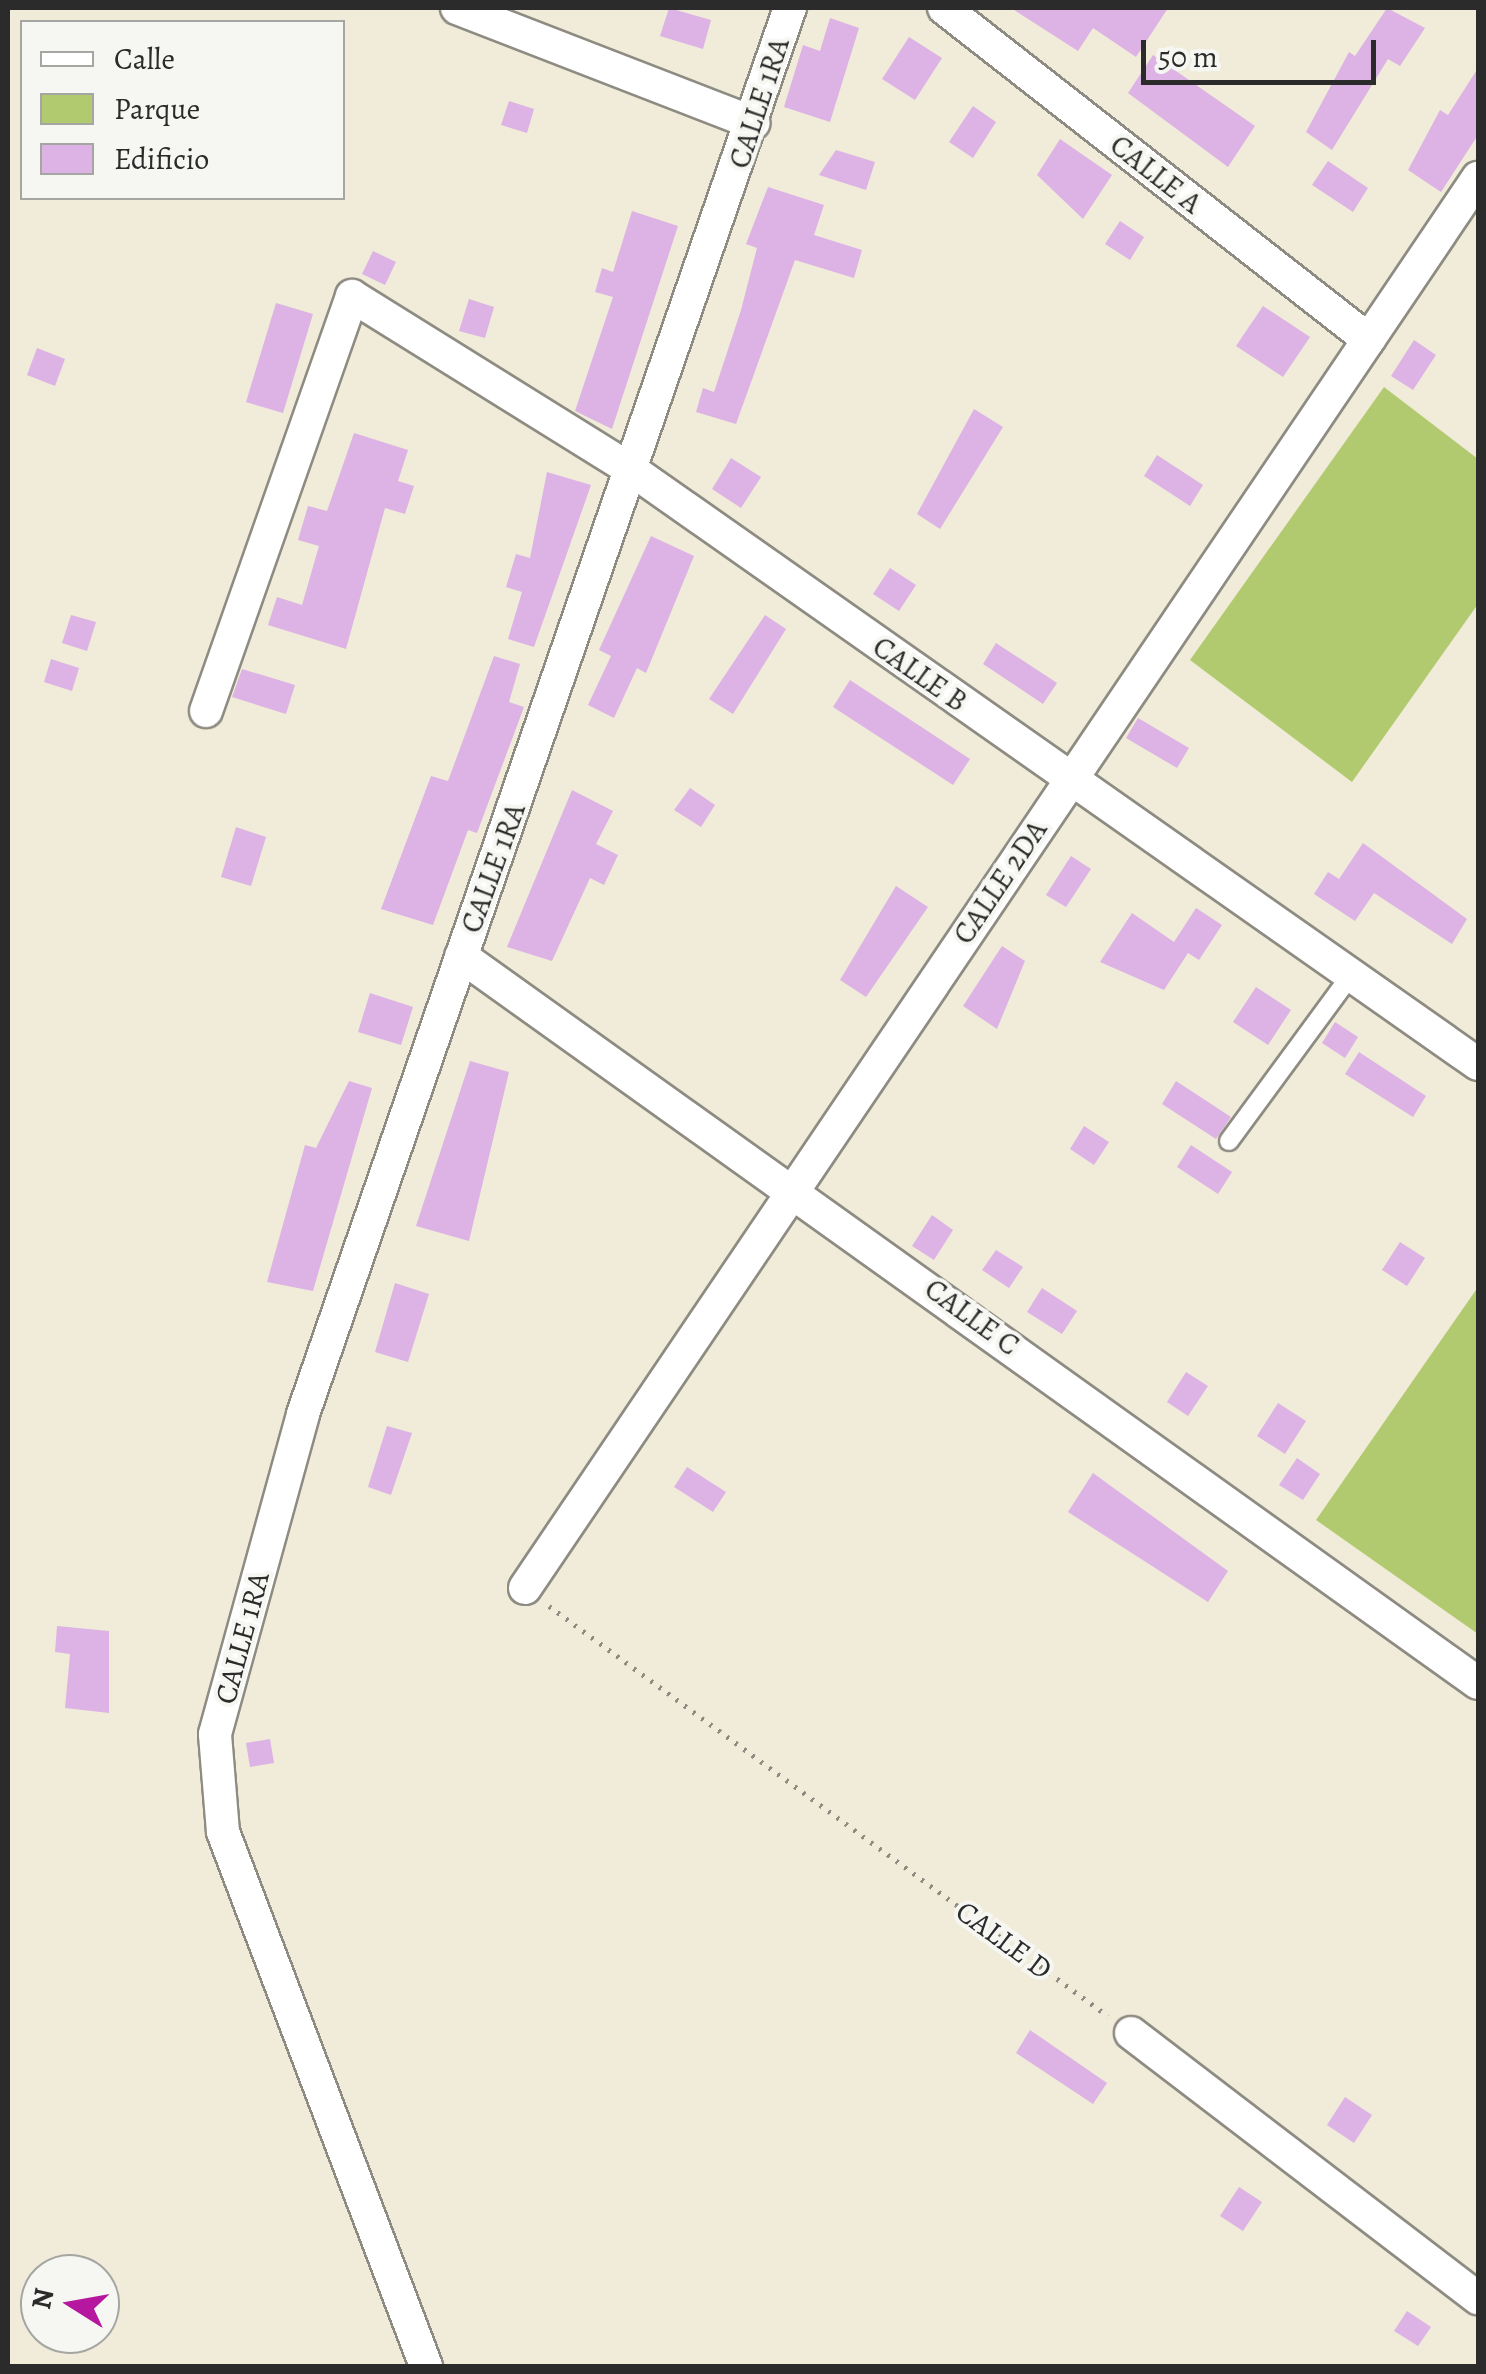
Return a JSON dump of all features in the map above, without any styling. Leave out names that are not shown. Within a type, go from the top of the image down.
[{"type":"street","points":[[457,8],[753,123]]},
{"type":"street","name":"CALLE 1RA","points":[[426,2366],[223,1832],[215,1734],[303,1414],[461,956],[636,473],[790,8]]},
{"type":"street","name":"CALLE A","points":[[944,8],[1369,340]]},
{"type":"street","name":"CALLE 2DA","points":[[525,1588],[1478,178]]},
{"type":"street","name":"CALLE B","points":[[206,710],[352,296],[636,473],[1478,1064]]},
{"type":"street","name":"CALLE C","points":[[461,956],[794,1188],[1478,1683]]},
{"type":"street","points":[[1131,2033],[1478,2298]]},
{"type":"lane","points":[[1230,1141],[1350,975]]},
{"type":"path","name":"CALLE D","points":[[525,1588],[1131,2033]]},
{"type":"green space","points":[[1384,387],[1478,459],[1478,604],[1352,782],[1190,660]]},
{"type":"green space","points":[[1478,1287],[1478,1634],[1316,1520]]},
{"type":"building","points":[[669,8],[711,20],[703,49],[660,36]]},
{"type":"building","points":[[1011,8],[1168,8],[1136,57],[1093,28],[1078,51]]},
{"type":"building","points":[[1387,8],[1425,28],[1400,66],[1388,59],[1332,150],[1306,132],[1349,52],[1355,56]]},
{"type":"building","points":[[830,18],[859,28],[830,122],[784,107],[803,45],[820,51]]},
{"type":"building","points":[[909,37],[942,58],[915,100],[882,79]]},
{"type":"building","points":[[1153,55],[1255,126],[1228,167],[1128,93]]},
{"type":"building","points":[[1478,68],[1478,135],[1441,192],[1408,170],[1440,110],[1448,115]]},
{"type":"building","points":[[509,101],[534,109],[527,133],[501,125]]},
{"type":"building","points":[[973,106],[996,122],[973,158],[949,142]]},
{"type":"building","points":[[1060,139],[1112,175],[1083,219],[1037,175]]},
{"type":"building","points":[[836,150],[875,162],[866,190],[819,175]]},
{"type":"building","points":[[1328,161],[1368,188],[1353,212],[1312,185]]},
{"type":"building","points":[[768,187],[824,205],[814,235],[862,250],[854,278],[795,260],[736,424],[696,412],[703,388],[714,392],[741,310],[757,248],[746,244]]},
{"type":"building","points":[[632,211],[678,226],[612,429],[575,411],[613,297],[595,292],[602,268],[613,272]]},
{"type":"building","points":[[1120,221],[1144,237],[1130,260],[1105,244]]},
{"type":"building","points":[[373,251],[396,262],[385,285],[362,274]]},
{"type":"building","points":[[469,299],[494,307],[485,338],[459,331]]},
{"type":"building","points":[[276,303],[313,314],[283,413],[246,402]]},
{"type":"building","points":[[1263,306],[1310,337],[1283,377],[1236,346]]},
{"type":"building","points":[[1414,340],[1436,355],[1413,390],[1391,376]]},
{"type":"building","points":[[37,348],[65,359],[55,386],[27,375]]},
{"type":"building","points":[[974,409],[1003,427],[940,529],[917,514]]},
{"type":"building","points":[[354,433],[408,450],[398,481],[414,486],[405,514],[385,508],[346,649],[268,625],[277,597],[302,605],[319,546],[298,540],[308,506],[327,511]]},
{"type":"building","points":[[1157,455],[1203,485],[1190,506],[1144,476]]},
{"type":"building","points":[[731,458],[761,477],[741,508],[712,489]]},
{"type":"building","points":[[547,472],[591,485],[534,647],[508,639],[522,592],[506,587],[516,554],[530,558]]},
{"type":"building","points":[[651,536],[694,556],[646,673],[637,668],[614,718],[588,705],[611,656],[599,650]]},
{"type":"building","points":[[890,568],[916,585],[899,611],[873,594]]},
{"type":"building","points":[[71,615],[96,622],[87,651],[62,643]]},
{"type":"building","points":[[765,615],[786,629],[733,714],[709,699]]},
{"type":"building","points":[[996,643],[1057,683],[1043,704],[983,664]]},
{"type":"building","points":[[494,656],[520,664],[509,702],[524,707],[477,833],[468,830],[433,925],[381,909],[431,776],[448,781]]},
{"type":"building","points":[[51,659],[79,668],[72,691],[44,682]]},
{"type":"building","points":[[242,669],[295,685],[286,714],[232,697]]},
{"type":"building","points":[[850,680],[970,759],[953,785],[833,707]]},
{"type":"building","points":[[1138,718],[1189,748],[1177,768],[1126,738]]},
{"type":"building","points":[[690,788],[715,805],[701,827],[674,810]]},
{"type":"building","points":[[572,790],[613,811],[596,844],[618,855],[604,885],[590,878],[552,961],[507,947]]},
{"type":"building","points":[[236,827],[266,837],[251,886],[221,877]]},
{"type":"building","points":[[1363,843],[1467,919],[1452,944],[1374,893],[1355,921],[1314,894],[1328,872],[1339,879]]},
{"type":"building","points":[[1071,856],[1091,869],[1066,907],[1046,895]]},
{"type":"building","points":[[896,886],[928,907],[866,997],[840,980]]},
{"type":"building","points":[[1196,908],[1222,925],[1199,960],[1188,953],[1164,990],[1100,962],[1132,913],[1174,942]]},
{"type":"building","points":[[1002,946],[1025,961],[997,1029],[963,1006]]},
{"type":"building","points":[[1256,987],[1291,1010],[1268,1045],[1233,1022]]},
{"type":"building","points":[[370,993],[413,1007],[401,1045],[358,1032]]},
{"type":"building","points":[[1335,1022],[1358,1037],[1345,1058],[1322,1043]]},
{"type":"building","points":[[1359,1052],[1426,1096],[1413,1117],[1345,1074]]},
{"type":"building","points":[[470,1061],[509,1072],[469,1241],[416,1226]]},
{"type":"building","points":[[349,1081],[372,1088],[313,1291],[267,1282],[305,1145],[316,1148]]},
{"type":"building","points":[[1176,1081],[1231,1117],[1216,1139],[1162,1104]]},
{"type":"building","points":[[1084,1126],[1109,1142],[1094,1165],[1070,1149]]},
{"type":"building","points":[[1191,1145],[1232,1172],[1218,1194],[1177,1167]]},
{"type":"building","points":[[932,1215],[953,1230],[934,1260],[912,1246]]},
{"type":"building","points":[[1400,1242],[1425,1258],[1407,1286],[1382,1270]]},
{"type":"building","points":[[996,1250],[1023,1267],[1009,1288],[982,1270]]},
{"type":"building","points":[[395,1283],[429,1294],[408,1362],[375,1352]]},
{"type":"building","points":[[1042,1288],[1077,1311],[1062,1334],[1027,1312]]},
{"type":"building","points":[[1186,1372],[1208,1386],[1188,1416],[1167,1402]]},
{"type":"building","points":[[1278,1403],[1306,1421],[1285,1454],[1257,1436]]},
{"type":"building","points":[[387,1426],[412,1433],[391,1495],[368,1487]]},
{"type":"building","points":[[1297,1458],[1320,1474],[1303,1500],[1279,1485]]},
{"type":"building","points":[[687,1467],[726,1492],[713,1512],[674,1487]]},
{"type":"building","points":[[1093,1473],[1228,1571],[1208,1602],[1068,1512]]},
{"type":"building","points":[[57,1626],[109,1631],[109,1713],[65,1708],[70,1654],[55,1652]]},
{"type":"building","points":[[270,1739],[274,1763],[250,1767],[246,1743]]},
{"type":"building","points":[[1030,2030],[1107,2083],[1093,2104],[1016,2053]]},
{"type":"building","points":[[1345,2097],[1372,2115],[1354,2143],[1327,2125]]},
{"type":"building","points":[[1239,2187],[1262,2202],[1243,2231],[1220,2216]]},
{"type":"building","points":[[1407,2311],[1431,2327],[1418,2346],[1394,2331]]}]
